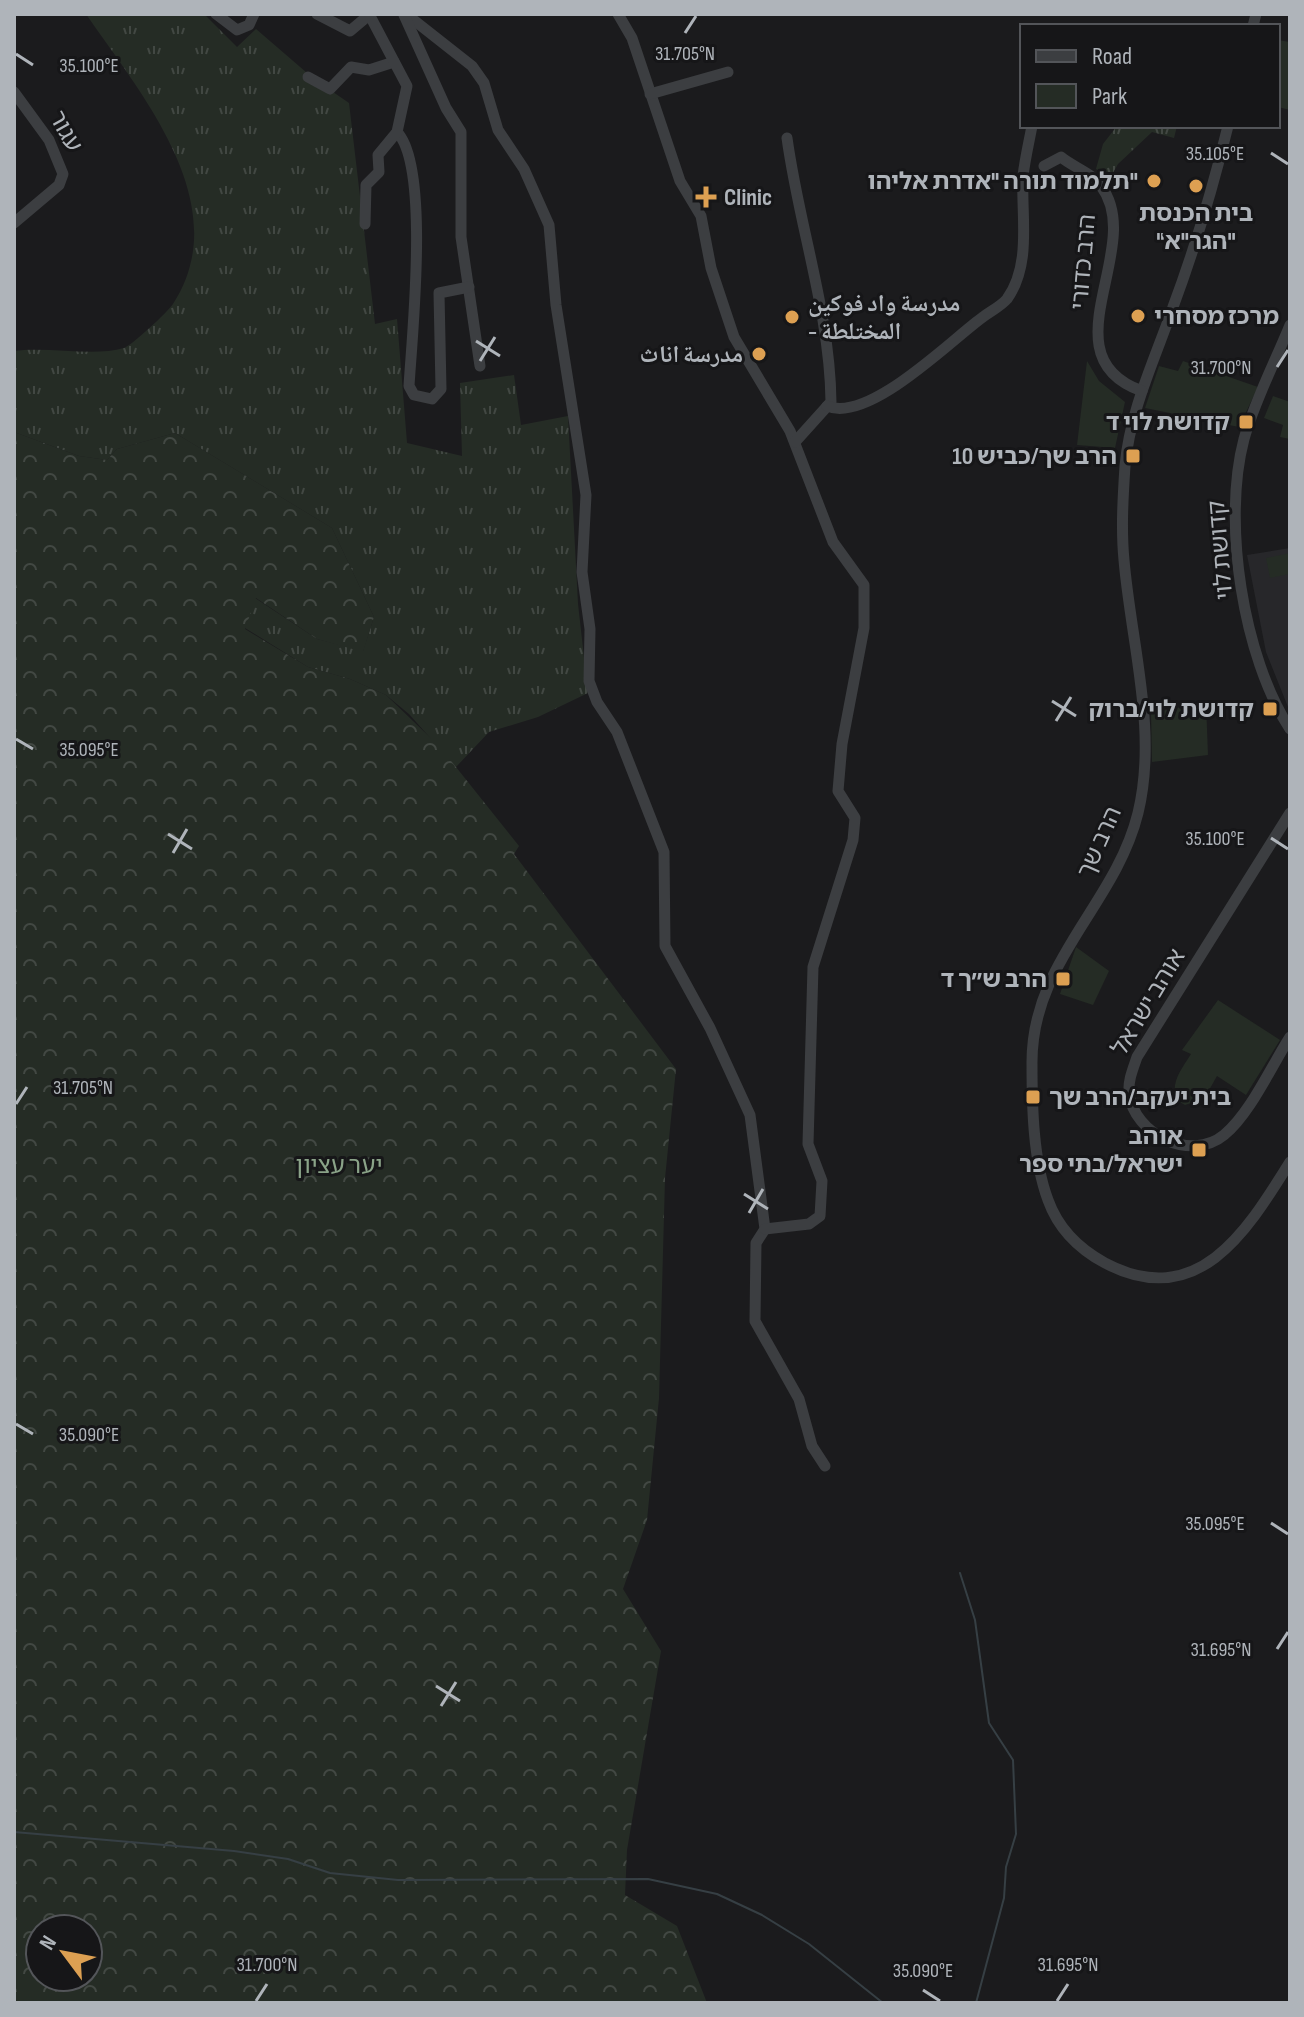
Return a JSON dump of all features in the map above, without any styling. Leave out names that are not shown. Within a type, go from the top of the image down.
[{"type":"street","points":[[216,14],[237,30],[249,25],[254,14]]},
{"type":"street","points":[[317,14],[350,31],[369,15],[407,86],[397,132],[378,155],[379,172],[366,185],[365,224]]},
{"type":"street","points":[[405,14],[446,108],[461,132],[461,237],[480,366]]},
{"type":"street","points":[[405,14],[443,41],[478,74],[498,130],[524,169],[549,225],[556,305],[586,495],[582,572],[590,629],[589,681],[597,702],[617,732],[664,852],[665,946],[710,1028],[750,1115],[765,1229],[756,1243],[755,1321],[799,1399],[812,1446],[825,1466]]},
{"type":"street","points":[[618,14],[632,38],[680,181],[701,216],[711,268],[734,337],[795,442],[833,542],[864,585],[864,628],[842,744],[838,791],[855,818],[853,840],[813,967],[808,1144],[822,1181],[820,1216],[809,1224],[765,1229]]},
{"type":"street","points":[[308,77],[330,89],[351,67],[369,70],[394,62]]},
{"type":"street","points":[[650,94],[728,72]]},
{"type":"street","name":"עגור","points":[[14,92],[49,140],[63,176],[57,187],[14,223]]},
{"type":"street","points":[[827,406],[834,409],[859,403],[904,382],[1012,293],[1023,254],[1023,174],[1032,128]]},
{"type":"street","name":"הרב שך","points":[[1227,128],[1201,224],[1142,391],[1129,439],[1123,523],[1144,724],[1142,794],[1134,825],[1118,862],[1053,971],[1039,1004],[1032,1066],[1042,1176],[1057,1220],[1082,1248],[1127,1273],[1162,1278],[1194,1271],[1222,1253],[1248,1227],[1290,1162]]},
{"type":"street","points":[[397,132],[408,148],[416,202],[409,386],[414,395],[432,399],[441,389],[439,293],[469,287]]},
{"type":"street","points":[[787,138],[795,197],[831,354],[831,402],[795,442]]},
{"type":"street","name":"הרב כדורי","points":[[1044,166],[1061,157],[1101,185],[1110,202],[1111,243],[1099,324],[1100,355],[1122,384],[1142,391]]},
{"type":"street","name":"קדושת לוי","points":[[1289,728],[1272,699],[1256,653],[1236,517],[1236,483],[1244,438],[1290,325]]},
{"type":"street","name":"אוהב ישראל","points":[[1290,813],[1137,1057],[1130,1076],[1129,1094],[1134,1110],[1144,1125],[1165,1140],[1190,1146],[1208,1144],[1224,1135],[1238,1120],[1290,1037]]},
{"type":"shaded area","points":[[1290,548],[1290,712],[1266,652],[1247,555]]},
{"type":"green space","points":[[86,14],[204,14],[237,47],[256,29],[314,79],[349,103],[375,324],[397,319],[407,443],[462,456],[460,383],[514,375],[521,425],[568,416],[578,604],[588,693],[538,717],[489,732],[456,767],[409,714],[386,695],[350,679],[308,667],[245,628],[255,598],[317,639],[363,651],[374,617],[332,528],[175,433],[117,449],[107,460],[79,456],[14,432],[14,351],[99,352],[124,348],[170,308],[190,266],[194,228],[188,190],[174,152],[155,115]]},
{"type":"green space","points":[[1280,40],[1290,42],[1290,110],[1280,108]]},
{"type":"green space","points":[[1115,128],[1176,128],[1174,138],[1152,132],[1118,164],[1110,178],[1096,169],[1103,144]]},
{"type":"green space","points":[[1087,361],[1099,381],[1125,402],[1115,448],[1077,445]]},
{"type":"green space","points":[[1183,361],[1258,387],[1239,427],[1145,408],[1159,366],[1178,371]]},
{"type":"green space","points":[[1273,396],[1290,402],[1290,439],[1280,437],[1283,425],[1264,418]]},
{"type":"green space","name":"יער עציון","points":[[14,432],[79,456],[107,460],[117,449],[175,433],[332,528],[374,617],[363,652],[317,639],[256,598],[245,629],[308,667],[350,679],[386,695],[440,747],[519,846],[514,854],[676,1069],[665,1178],[659,1398],[647,1520],[623,1589],[661,1651],[627,1850],[625,1895],[677,1926],[707,2003],[14,2003]]},
{"type":"green space","points":[[1290,553],[1290,574],[1270,578],[1266,558]]},
{"type":"green space","points":[[1206,702],[1208,755],[1152,762],[1151,713]]},
{"type":"green space","points":[[1076,947],[1109,971],[1093,1005],[1060,994]]},
{"type":"green space","points":[[1218,1000],[1280,1040],[1246,1095],[1217,1076],[1204,1099],[1185,1105],[1176,1100],[1175,1093],[1178,1076],[1191,1054],[1182,1050]]},
{"type":"waterway","points":[[960,1573],[975,1620],[989,1723],[1013,1760],[1016,1834],[1006,1867],[1004,1898],[976,2003]]},
{"type":"waterway","points":[[14,1832],[234,1851],[288,1859],[330,1873],[398,1880],[648,1879],[717,1894],[762,1915],[809,1944],[883,2003]]},
{"type":"place","name":"תלמוד תורה \"אדרת אליהו\"","points":[[1154,181]]},
{"type":"place","name":"בית הכנסת \"הגר\"א\"","points":[[1196,186]]},
{"type":"place","name":"Clinic","points":[[706,197]]},
{"type":"place","name":"מרכז מסחרי","points":[[1138,316]]},
{"type":"place","name":"مدرسة واد فوكين - المختلطة","points":[[792,317]]},
{"type":"place","name":"مدرسة اناث","points":[[759,354]]},
{"type":"place","name":"קדושת לוי ד","points":[[1246,422]]},
{"type":"place","name":"הרב שך/כביש 10","points":[[1133,456]]},
{"type":"place","name":"קדושת לוי/ברוק","points":[[1270,709]]},
{"type":"place","name":"הרב ש״ך ד","points":[[1063,979]]},
{"type":"place","name":"בית יעקב/הרב שך","points":[[1033,1097]]},
{"type":"place","name":"אוהב ישראל/בתי ספר","points":[[1199,1150]]}]
